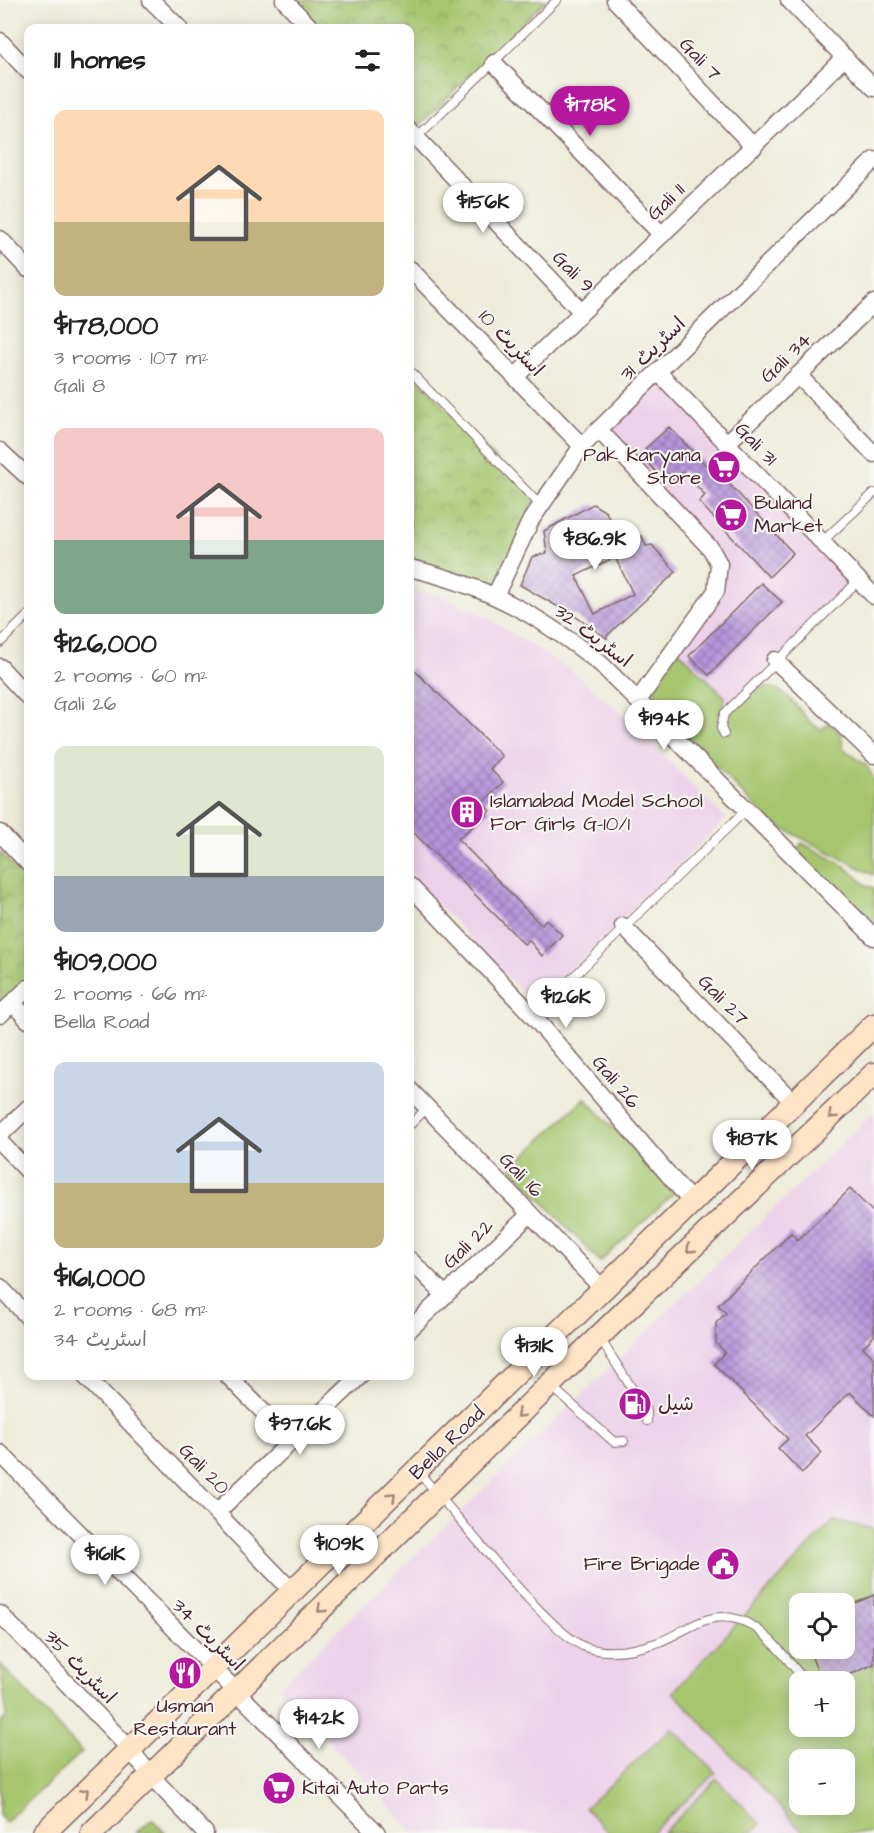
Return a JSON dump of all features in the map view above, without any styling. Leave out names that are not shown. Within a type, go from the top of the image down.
[{"type":"street","points":[[151,0],[174,24]]},
{"type":"street","points":[[284,0],[307,24]]},
{"type":"street","name":"Gali 7","points":[[615,0],[754,147]]},
{"type":"street","points":[[789,0],[874,88]]},
{"type":"street","points":[[0,40],[24,67]]},
{"type":"street","name":"Gali 11","points":[[515,377],[845,57]]},
{"type":"street","points":[[494,63],[662,235]]},
{"type":"street","name":"Gali 9","points":[[414,136],[582,312]]},
{"type":"street","name":"اسٹریٹ 31","points":[[496,594],[519,543],[540,505],[582,446],[874,160]]},
{"type":"street","points":[[0,239],[24,266]]},
{"type":"street","name":"اسٹریٹ 10","points":[[414,273],[582,446]]},
{"type":"street","name":"Gali 34","points":[[727,443],[874,303]]},
{"type":"street","name":"Gali 31","points":[[659,373],[874,596]]},
{"type":"street","points":[[798,375],[874,454]]},
{"type":"street","points":[[599,430],[711,549],[719,564],[716,591],[708,605],[639,699]]},
{"type":"street","points":[[0,451],[24,473]]},
{"type":"street","name":"اسٹریٹ 32","points":[[414,569],[460,581],[496,594],[582,650],[639,699],[874,937]]},
{"type":"street","points":[[775,660],[874,755]]},
{"type":"street","points":[[0,667],[24,693]]},
{"type":"street","points":[[0,833],[24,859]]},
{"type":"street","name":"Gali 26","points":[[414,890],[532,1016],[691,1201]]},
{"type":"street","name":"Gali 27","points":[[623,926],[793,1102]]},
{"type":"street","points":[[0,1015],[24,992]]},
{"type":"street","points":[[12,1004],[24,1016]]},
{"type":"street","name":"Bella Road","points":[[44,1833],[129,1748],[418,1472],[691,1201],[874,1025]]},
{"type":"street","name":"Bella Road","points":[[92,1833],[599,1337],[873,1079]]},
{"type":"street","name":"Gali 16","points":[[414,1094],[603,1289]]},
{"type":"street","points":[[0,1135],[24,1112]]},
{"type":"street","points":[[0,1142],[24,1167]]},
{"type":"street","points":[[714,1179],[738,1204]]},
{"type":"street","name":"Gali 22","points":[[414,1325],[530,1214]]},
{"type":"street","points":[[414,1264],[445,1295]]},
{"type":"street","points":[[0,1287],[24,1313]]},
{"type":"street","points":[[538,1353],[555,1381]]},
{"type":"street","name":"Gali 20","points":[[89,1380],[293,1592]]},
{"type":"street","points":[[232,1380],[292,1440]]},
{"type":"street","points":[[217,1512],[356,1380]]},
{"type":"street","name":"اسٹریٹ 34","points":[[0,1453],[212,1670],[236,1691],[377,1833]]},
{"type":"street","name":"اسٹریٹ 35","points":[[0,1614],[129,1748],[150,1775],[206,1833]]},
{"type":"lane","points":[[414,134],[494,63],[557,0]]},
{"type":"lane","points":[[414,375],[540,505]]},
{"type":"lane","points":[[822,542],[874,493]]},
{"type":"lane","points":[[724,734],[721,728],[724,714],[775,660],[859,580]]},
{"type":"lane","points":[[0,643],[24,619]]},
{"type":"lane","points":[[532,1016],[747,809]]},
{"type":"lane","points":[[414,1121],[427,1108]]},
{"type":"lane","points":[[599,1337],[647,1412],[647,1421]]},
{"type":"lane","points":[[555,1381],[614,1442],[624,1441]]},
{"type":"lane","points":[[418,1472],[557,1628],[586,1648],[620,1652],[660,1642],[692,1623],[716,1618],[740,1620],[761,1633],[796,1671]]},
{"type":"shaded area","name":"Buland Market","points":[[659,373],[859,580],[731,706],[676,648],[720,571],[599,430]]},
{"type":"shaded area","points":[[414,590],[441,597],[486,617],[572,671],[619,711],[726,819],[534,1005],[414,879]]},
{"type":"shaded area","points":[[874,1112],[874,1833],[414,1833],[279,1687]]},
{"type":"green space","points":[[293,0],[546,0],[417,128],[414,125],[414,24],[316,24]]},
{"type":"green space","points":[[414,375],[540,505],[496,594],[414,569]]},
{"type":"green space","points":[[676,648],[725,697],[717,728],[724,731],[729,718],[739,704],[751,693],[764,686],[783,693],[816,727],[822,729],[829,723],[840,733],[844,749],[867,766],[874,779],[874,875],[770,822],[660,708],[654,688]]},
{"type":"green space","points":[[802,843],[845,866],[866,885],[874,888],[874,932],[796,851]]},
{"type":"green space","points":[[0,852],[24,879],[24,984],[0,1007]]},
{"type":"green space","points":[[585,1098],[674,1193],[600,1262],[511,1168]]},
{"type":"green space","points":[[834,1520],[874,1529],[874,1833],[804,1833],[673,1692]]},
{"type":"green space","points":[[0,1664],[82,1752],[5,1822],[0,1816],[0,1724],[7,1716]]},
{"type":"green space","points":[[672,1728],[716,1773],[651,1833],[609,1833],[585,1808]]},
{"type":"green space","points":[[717,1779],[760,1824],[752,1833],[663,1833]]},
{"type":"green space","points":[[152,1819],[165,1833],[136,1833]]},
{"type":"building","points":[[669,427],[721,481],[724,478],[793,553],[769,577],[699,502],[705,495],[683,471],[674,480],[667,473],[662,478],[648,463],[653,457],[645,449]]},
{"type":"building","points":[[593,504],[606,512],[621,544],[642,536],[646,546],[652,545],[676,572],[616,627],[606,637],[608,639],[576,617],[520,585],[532,557],[547,553],[544,531]],"holes":[[[615,557],[633,594],[595,614],[576,576]]]},
{"type":"building","points":[[761,583],[782,602],[709,675],[689,656]]},
{"type":"building","name":"Islamabad Model School For Girls G-10/1","points":[[414,670],[502,756],[490,769],[503,782],[483,803],[490,811],[458,839],[541,925],[546,919],[562,935],[542,956],[529,940],[524,944],[414,833]]},
{"type":"building","points":[[850,1189],[874,1213],[874,1336],[863,1347],[874,1358],[874,1416],[850,1392],[805,1436],[822,1453],[802,1473],[778,1448],[788,1439],[714,1364],[725,1352],[716,1343],[716,1323],[726,1313],[718,1305],[791,1233],[798,1240]]},
{"type":"building","points":[[874,1595],[874,1664],[855,1673],[817,1671],[813,1659],[855,1659],[855,1603]]},
{"type":"place","name":"Pak Karyana Store","points":[[724,467]]},
{"type":"place","name":"Buland Market","points":[[731,515]]},
{"type":"place","name":"Islamabad Model School For Girls G-10/1","points":[[467,812]]},
{"type":"place","name":"شیل","points":[[635,1404]]},
{"type":"place","name":"Fire Brigade","points":[[723,1564]]},
{"type":"place","name":"Usman Restaurant","points":[[185,1673]]},
{"type":"place","name":"Kitai Auto Parts","points":[[279,1788]]}]
